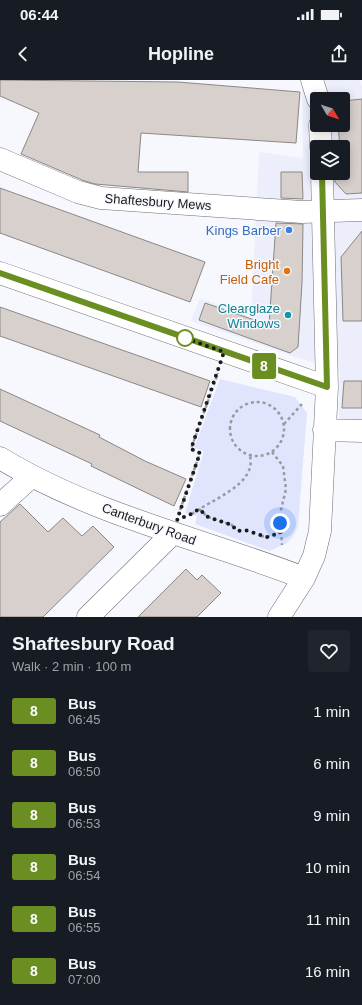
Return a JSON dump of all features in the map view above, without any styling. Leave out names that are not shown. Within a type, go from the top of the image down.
[{"type":"street","points":[[312,80],[316,92]]},
{"type":"street","name":"Shaftesbury Mews","points":[[0,159],[78,192],[101,198],[302,212],[362,210]]},
{"type":"street","points":[[279,617],[304,578],[314,556],[320,532],[327,387],[322,180]]},
{"type":"street","points":[[0,273],[327,387]]},
{"type":"street","points":[[324,430],[362,431]]},
{"type":"street","name":"Canterbury Road","points":[[0,458],[30,477],[55,488],[175,527],[304,578]]},
{"type":"street","points":[[0,505],[30,477]]},
{"type":"street","points":[[88,617],[175,527]]},
{"type":"path","points":[[175,527],[200,453],[191,449],[224,352]]},
{"type":"path","points":[[258,402],[267,404],[275,409],[281,416],[284,432],[278,447],[272,452],[258,457],[250,456],[242,453],[235,447],[229,430],[230,421],[241,407],[249,403],[258,402]]},
{"type":"path","points":[[272,452],[283,466],[286,489],[280,514],[282,570]]},
{"type":"path","points":[[175,527],[191,514],[232,490],[242,481],[250,470],[250,456]]},
{"type":"path","points":[[199,509],[208,517],[232,525],[237,531]]},
{"type":"path","points":[[255,534],[267,537],[280,533]]},
{"type":"shaded area","points":[[302,80],[360,80],[362,87],[362,424],[339,424],[340,372],[191,321],[200,298],[251,317],[259,152],[303,158]]},
{"type":"shaded area","points":[[220,379],[295,397],[307,413],[298,526],[288,542],[270,551],[195,524],[197,516],[185,513],[204,451],[194,448]]},
{"type":"building","points":[[0,80],[178,82],[300,92],[296,143],[141,133],[138,172],[188,172],[188,192],[95,184],[21,154],[39,113],[0,96]]},
{"type":"building","points":[[362,99],[362,193],[346,194],[335,180],[350,180],[350,140],[339,140],[339,132],[350,132],[350,100]]},
{"type":"building","points":[[281,172],[302,172],[303,199],[281,198]]},
{"type":"building","points":[[0,188],[205,262],[190,302],[0,233]]},
{"type":"building","points":[[276,223],[303,224],[302,283],[298,347],[290,353],[199,320],[205,303],[269,325]]},
{"type":"building","points":[[362,231],[362,321],[343,321],[341,257]]},
{"type":"building","points":[[0,307],[210,381],[201,407],[0,336]]},
{"type":"building","points":[[344,381],[362,381],[362,408],[342,408]]},
{"type":"building","points":[[0,389],[100,435],[99,437],[145,461],[186,479],[174,506],[91,466],[92,464],[0,421]]},
{"type":"building","points":[[20,504],[48,532],[63,518],[82,536],[93,526],[114,547],[43,617],[0,617],[0,522]]},
{"type":"building","points":[[186,569],[197,580],[202,575],[221,593],[197,617],[138,617]]},
{"type":"bus line","name":"8","points":[[0,273],[327,387],[322,180]]},
{"type":"place","name":"Kings Barber","points":[[289,230]]},
{"type":"place","name":"Bright Field Cafe","points":[[287,271]]},
{"type":"place","name":"Clearglaze Windows","points":[[288,315]]},
{"type":"route","points":[[185,338],[179,336],[224,352],[215,383],[191,449],[200,453],[177,520],[199,509],[208,517],[232,525],[237,531],[242,532],[245,530],[267,537],[280,533],[280,523]]}]
